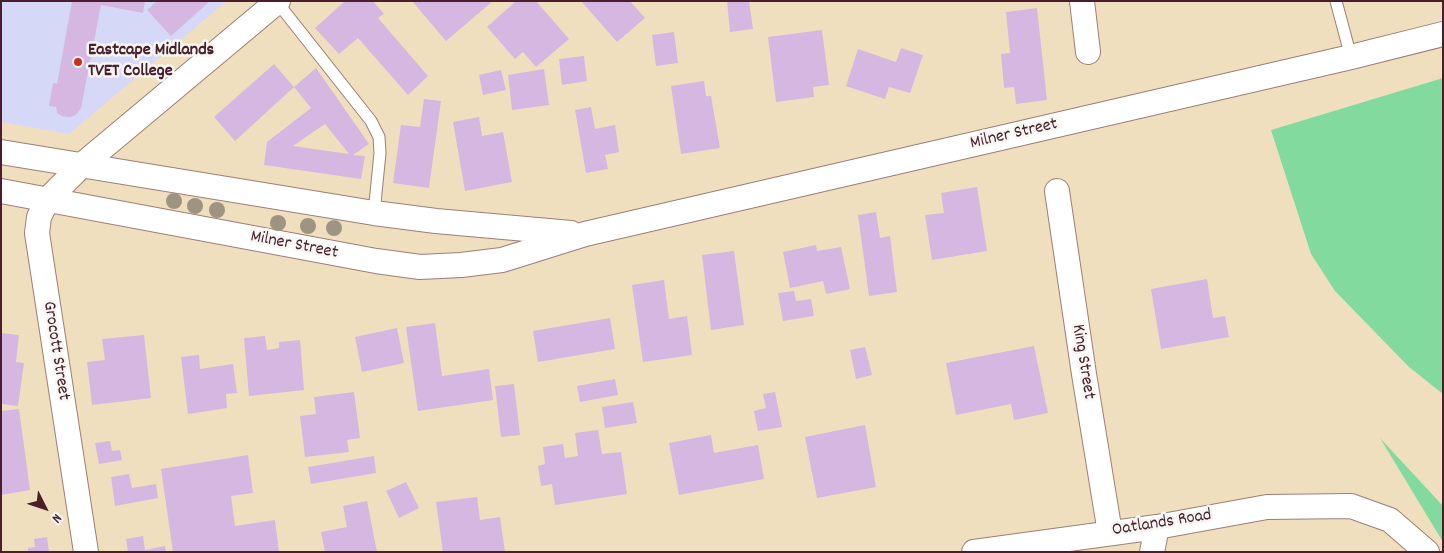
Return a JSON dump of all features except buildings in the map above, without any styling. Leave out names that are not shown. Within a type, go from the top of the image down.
[{"type":"street","points":[[1082,1],[1088,52]]},
{"type":"street","name":"Grocott Street","points":[[86,552],[37,233],[39,217],[48,199],[82,165],[278,2]]},
{"type":"street","name":"Milner Street","points":[[1,191],[376,261],[420,267],[461,265],[502,260],[585,234],[1351,57],[1443,34]]},
{"type":"street","name":"Milner Street","points":[[1,152],[374,213],[454,223],[585,234]]},
{"type":"street","name":"King Street","points":[[1056,191],[1110,533]]},
{"type":"street","name":"Oatlands Road","points":[[974,552],[1158,526],[1267,507],[1352,506],[1390,520],[1427,552]]},
{"type":"street","points":[[1152,552],[1158,526]]},
{"type":"lane","points":[[1336,1],[1351,57]]},
{"type":"lane","points":[[278,2],[371,121],[379,137],[380,153],[374,213]]},
{"type":"shaded area","name":"Eastcape Midlands TVET College","points":[[1,1],[227,1],[69,134],[1,122]]},
{"type":"green space","points":[[1443,78],[1443,394],[1409,367],[1335,291],[1311,254],[1271,130]]},
{"type":"green space","points":[[1380,438],[1443,506],[1443,542]]},
{"type":"place","name":"Eastcape Midlands TVET College","points":[[78,62]]}]
